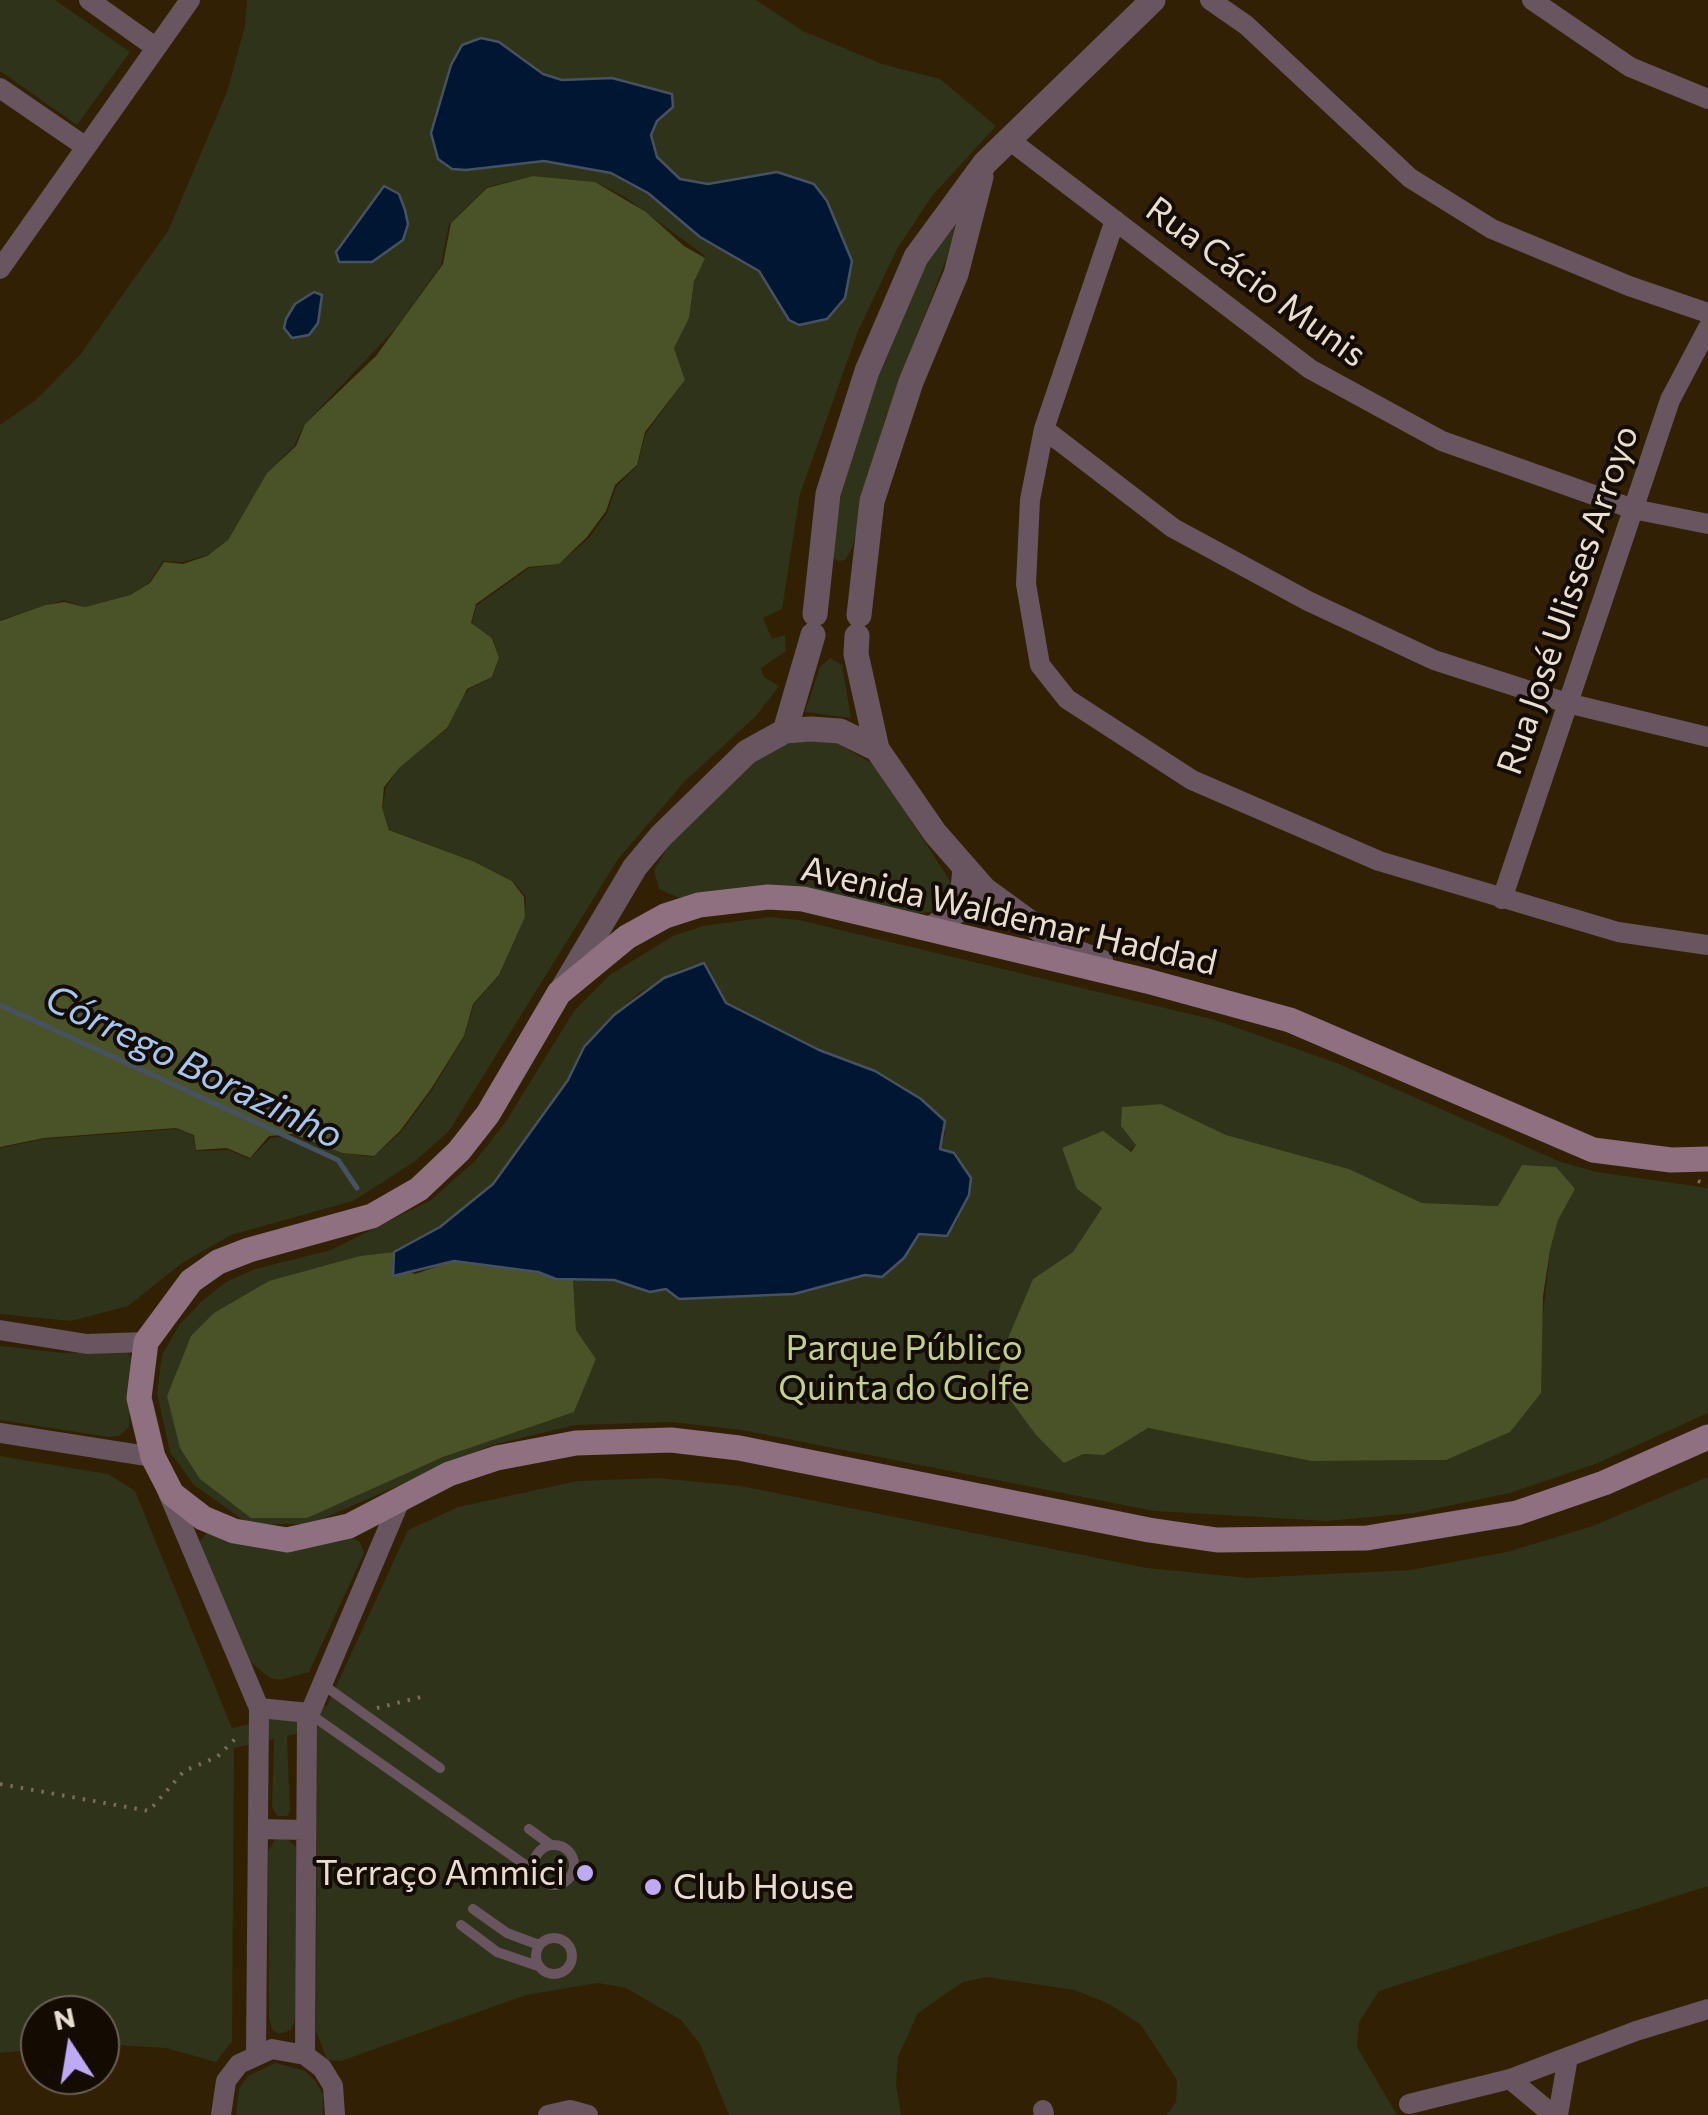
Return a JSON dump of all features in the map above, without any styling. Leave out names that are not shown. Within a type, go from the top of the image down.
[{"type":"main road","name":"Avenida Waldemar Haddad","points":[[1708,1159],[1644,1158],[1592,1150],[1290,1020],[1148,981],[803,899],[768,897],[698,905],[665,916],[627,938],[559,994],[488,1114],[459,1151],[419,1189],[372,1216],[218,1262],[191,1281],[146,1342],[139,1398],[157,1466],[172,1494],[203,1518],[234,1532],[287,1540],[349,1526],[465,1469],[543,1448],[671,1440],[739,1448],[1149,1530],[1218,1540],[1329,1540],[1416,1532],[1517,1513],[1619,1478],[1708,1438]]},
{"type":"street","points":[[90,0],[156,47]]},
{"type":"street","points":[[0,269],[190,0]]},
{"type":"street","points":[[1210,0],[1246,25],[1410,178],[1459,209],[1492,229],[1629,286],[1708,313]]},
{"type":"street","points":[[1532,0],[1630,67],[1708,99]]},
{"type":"street","points":[[785,730],[813,633],[828,494],[868,371],[916,258],[984,163],[1142,5]]},
{"type":"street","points":[[0,88],[86,147]]},
{"type":"street","name":"Rua Cácio Munis","points":[[1008,139],[1310,369],[1442,441],[1632,509],[1708,524]]},
{"type":"street","points":[[984,163],[956,274],[911,382],[872,502],[857,635],[877,749],[964,869],[984,889],[1065,948],[1148,981]]},
{"type":"street","points":[[1115,220],[1044,429],[1030,500],[1026,584],[1040,665],[1067,700],[1192,780],[1380,860],[1618,932],[1708,944]]},
{"type":"street","points":[[1104,257],[1140,240]]},
{"type":"street","name":"Rua José Ulisses Arroyo","points":[[1502,899],[1670,400],[1708,328]]},
{"type":"street","points":[[1044,429],[1173,528],[1308,601],[1434,660],[1567,704],[1708,737]]},
{"type":"street","points":[[817,573],[861,578]]},
{"type":"street","points":[[813,633],[857,635]]},
{"type":"street","points":[[559,994],[635,867],[746,752],[785,730],[840,731],[877,749]]},
{"type":"street","points":[[931,929],[962,908],[964,869]]},
{"type":"street","points":[[0,1330],[87,1344],[146,1342]]},
{"type":"street","points":[[0,1433],[157,1466],[259,1719],[256,2053]]},
{"type":"street","points":[[305,2055],[309,1713],[402,1498]]},
{"type":"street","points":[[259,1719],[309,1713]]},
{"type":"street","points":[[258,1829],[306,1830]]},
{"type":"street","points":[[1409,2104],[1510,2079],[1708,2009]]},
{"type":"street","points":[[221,2115],[226,2081],[239,2064],[256,2053],[289,2050],[305,2055],[322,2068],[333,2086],[335,2115]]},
{"type":"street","points":[[1510,2079],[1555,2115],[1568,2057]]},
{"type":"street","points":[[548,2115],[570,2110],[588,2115]]},
{"type":"lane","points":[[320,1683],[440,1768]]},
{"type":"lane","points":[[309,1713],[551,1885],[570,1878],[574,1865],[570,1853],[529,1829]]},
{"type":"lane","points":[[534,1872],[538,1851],[551,1845]]},
{"type":"lane","points":[[461,1924],[497,1952],[558,1974],[572,1958],[570,1946],[560,1938],[539,1944],[507,1933],[472,1909]]},
{"type":"lane","points":[[538,1966],[539,1944]]},
{"type":"path","points":[[1687,1180],[1708,1185]]},
{"type":"path","points":[[361,1712],[421,1697]]},
{"type":"path","points":[[0,1784],[149,1810],[184,1771],[217,1757],[234,1735],[259,1719]]},
{"type":"green space","points":[[0,0],[55,0],[130,52],[77,125],[0,71]]},
{"type":"green space","points":[[247,0],[756,0],[803,31],[882,64],[940,79],[996,126],[932,196],[897,249],[858,331],[800,494],[782,609],[763,618],[772,639],[785,635],[786,651],[761,668],[764,677],[779,686],[756,716],[685,781],[618,859],[449,1131],[414,1162],[353,1201],[231,1235],[182,1263],[128,1306],[71,1321],[0,1314],[0,1148],[44,1139],[177,1129],[193,1135],[196,1151],[229,1150],[249,1159],[271,1138],[293,1136],[342,1153],[373,1157],[400,1133],[432,1090],[464,1037],[474,1004],[499,976],[525,917],[526,897],[513,881],[476,862],[390,830],[382,809],[386,787],[400,766],[447,729],[454,707],[469,689],[493,677],[499,659],[493,638],[472,624],[476,606],[529,568],[559,564],[589,538],[607,513],[616,487],[637,466],[646,433],[685,380],[674,348],[689,318],[694,284],[705,256],[625,197],[595,182],[533,176],[487,187],[449,224],[441,265],[396,328],[304,425],[294,446],[267,473],[227,541],[207,555],[183,562],[163,561],[149,583],[129,595],[85,607],[64,600],[0,620],[0,425],[37,399],[80,355],[168,231],[227,92],[245,26]]},
{"type":"green space","points":[[533,176],[595,182],[646,212],[684,246],[705,258],[694,282],[689,318],[674,348],[685,380],[645,432],[637,465],[615,485],[606,511],[587,537],[559,564],[528,567],[476,604],[471,623],[492,638],[499,658],[492,677],[467,689],[447,728],[400,767],[384,787],[382,808],[389,830],[475,862],[512,881],[524,897],[525,917],[499,975],[473,1004],[464,1036],[431,1089],[400,1131],[374,1156],[342,1153],[292,1134],[269,1136],[250,1158],[227,1148],[196,1150],[194,1135],[176,1128],[44,1138],[0,1147],[0,621],[46,605],[64,602],[85,607],[130,595],[150,583],[164,562],[183,564],[207,556],[228,540],[267,473],[296,446],[305,424],[376,356],[443,264],[451,223],[487,188]]},
{"type":"green space","points":[[965,210],[885,419],[852,548],[845,560],[838,561],[833,558],[833,527],[866,403],[921,271]]},
{"type":"green space","points":[[830,658],[842,665],[851,718],[805,712],[820,667]]},
{"type":"green space","points":[[792,740],[833,741],[875,765],[952,884],[941,910],[917,914],[677,897],[659,889],[654,870],[670,843],[755,759]]},
{"type":"green space","name":"Parque Público Quinta do Golfe","points":[[770,917],[799,920],[1215,1020],[1339,1064],[1561,1162],[1597,1172],[1708,1188],[1708,1413],[1598,1463],[1510,1493],[1414,1513],[1327,1521],[1154,1511],[742,1430],[672,1422],[575,1425],[492,1445],[310,1524],[249,1524],[194,1485],[170,1452],[157,1393],[162,1355],[180,1324],[226,1282],[255,1269],[331,1250],[431,1200],[475,1161],[505,1123],[574,1011],[611,974],[673,936],[703,926]],"holes":[[[703,963],[726,1003],[819,1050],[875,1071],[946,1131],[940,1149],[969,1195],[955,1225],[919,1234],[904,1258],[882,1277],[865,1275],[794,1294],[679,1299],[666,1289],[650,1292],[614,1280],[573,1278],[576,1330],[596,1359],[574,1412],[488,1439],[402,1474],[167,1396],[191,1336],[317,1270],[360,1256],[394,1252],[440,1227],[493,1184],[568,1080],[584,1047],[614,1015],[640,992],[681,969]],[[1161,1104],[1225,1135],[1349,1169],[1422,1203],[1498,1206],[1575,1189],[1558,1220],[1550,1250],[1540,1343],[1446,1460],[1311,1461],[1148,1428],[1104,1455],[1083,1454],[1036,1435],[996,1381],[1008,1338],[1033,1279],[1073,1252],[1102,1208],[1077,1189],[1137,1145],[1123,1107]]]},
{"type":"green space","points":[[1161,1104],[1226,1135],[1349,1169],[1422,1203],[1498,1206],[1522,1165],[1556,1167],[1575,1189],[1558,1220],[1550,1250],[1543,1296],[1541,1393],[1510,1432],[1446,1460],[1311,1461],[1148,1428],[1104,1455],[1083,1454],[1064,1463],[1036,1435],[996,1381],[1008,1338],[1033,1279],[1073,1252],[1102,1208],[1077,1189],[1062,1148],[1103,1131],[1131,1152],[1136,1145],[1121,1126],[1122,1107]]},
{"type":"green space","points":[[394,1252],[392,1266],[415,1274],[453,1261],[573,1278],[576,1330],[596,1359],[574,1412],[443,1457],[307,1518],[251,1518],[200,1479],[180,1448],[167,1396],[191,1336],[214,1313],[269,1281],[360,1256]]},
{"type":"green space","points":[[0,1346],[64,1353],[126,1350],[131,1358],[129,1427],[119,1436],[109,1437],[0,1420]]},
{"type":"green space","points":[[0,1456],[108,1474],[135,1491],[232,1728],[327,1706],[408,1530],[458,1507],[577,1481],[658,1478],[741,1486],[1147,1568],[1248,1578],[1410,1570],[1507,1552],[1593,1526],[1708,1477],[1708,1886],[1379,1991],[1359,2022],[1357,2047],[1397,2115],[1167,2115],[1176,2102],[1177,2080],[1141,2025],[1109,2004],[1075,1990],[987,1977],[963,1982],[918,2013],[898,2057],[896,2085],[901,2115],[729,2115],[700,2044],[681,2020],[626,1988],[598,1983],[526,1995],[341,2061],[327,2060],[316,2031],[317,1729],[287,1736],[287,1816],[277,1816],[272,1807],[274,1739],[234,1748],[232,2041],[216,2062],[166,2048],[120,2045],[120,1995],[20,1995],[20,2051],[0,2053]]},
{"type":"green space","points":[[207,1533],[350,1537],[360,1542],[364,1553],[309,1672],[280,1680],[270,1678],[247,1659],[198,1543]]},
{"type":"green space","points":[[286,1838],[296,1847],[296,2017],[291,2030],[279,2034],[272,2029],[269,2018],[268,1852],[275,1839]]},
{"type":"green space","points":[[275,2063],[305,2071],[316,2082],[323,2095],[323,2115],[236,2115],[239,2089],[248,2076]]},
{"type":"water","points":[[481,38],[499,42],[543,74],[562,80],[612,78],[672,94],[673,107],[657,121],[651,135],[657,157],[680,179],[708,184],[777,172],[814,184],[827,201],[852,261],[845,298],[827,319],[799,325],[789,320],[759,271],[700,237],[648,193],[611,173],[544,161],[452,169],[438,159],[431,133],[451,65],[462,45]]},
{"type":"water","points":[[384,186],[399,194],[405,210],[408,224],[403,240],[372,262],[339,262],[336,252]]},
{"type":"water","points":[[314,292],[322,295],[318,323],[309,335],[292,338],[284,328],[286,319],[295,304]]},
{"type":"water","points":[[704,963],[726,1003],[819,1050],[875,1071],[921,1099],[945,1121],[940,1149],[954,1153],[971,1178],[969,1195],[947,1236],[919,1234],[904,1258],[882,1277],[865,1275],[794,1294],[679,1299],[666,1289],[650,1292],[614,1280],[556,1279],[538,1272],[454,1261],[393,1276],[394,1252],[440,1227],[493,1184],[568,1080],[584,1047],[614,1015],[664,978]]},
{"type":"waterway","name":"Córrego Borazinho","points":[[0,1005],[338,1160],[357,1188]]},
{"type":"place","name":"Terraço Ammici","points":[[585,1873]]},
{"type":"place","name":"Club House","points":[[653,1887]]}]
